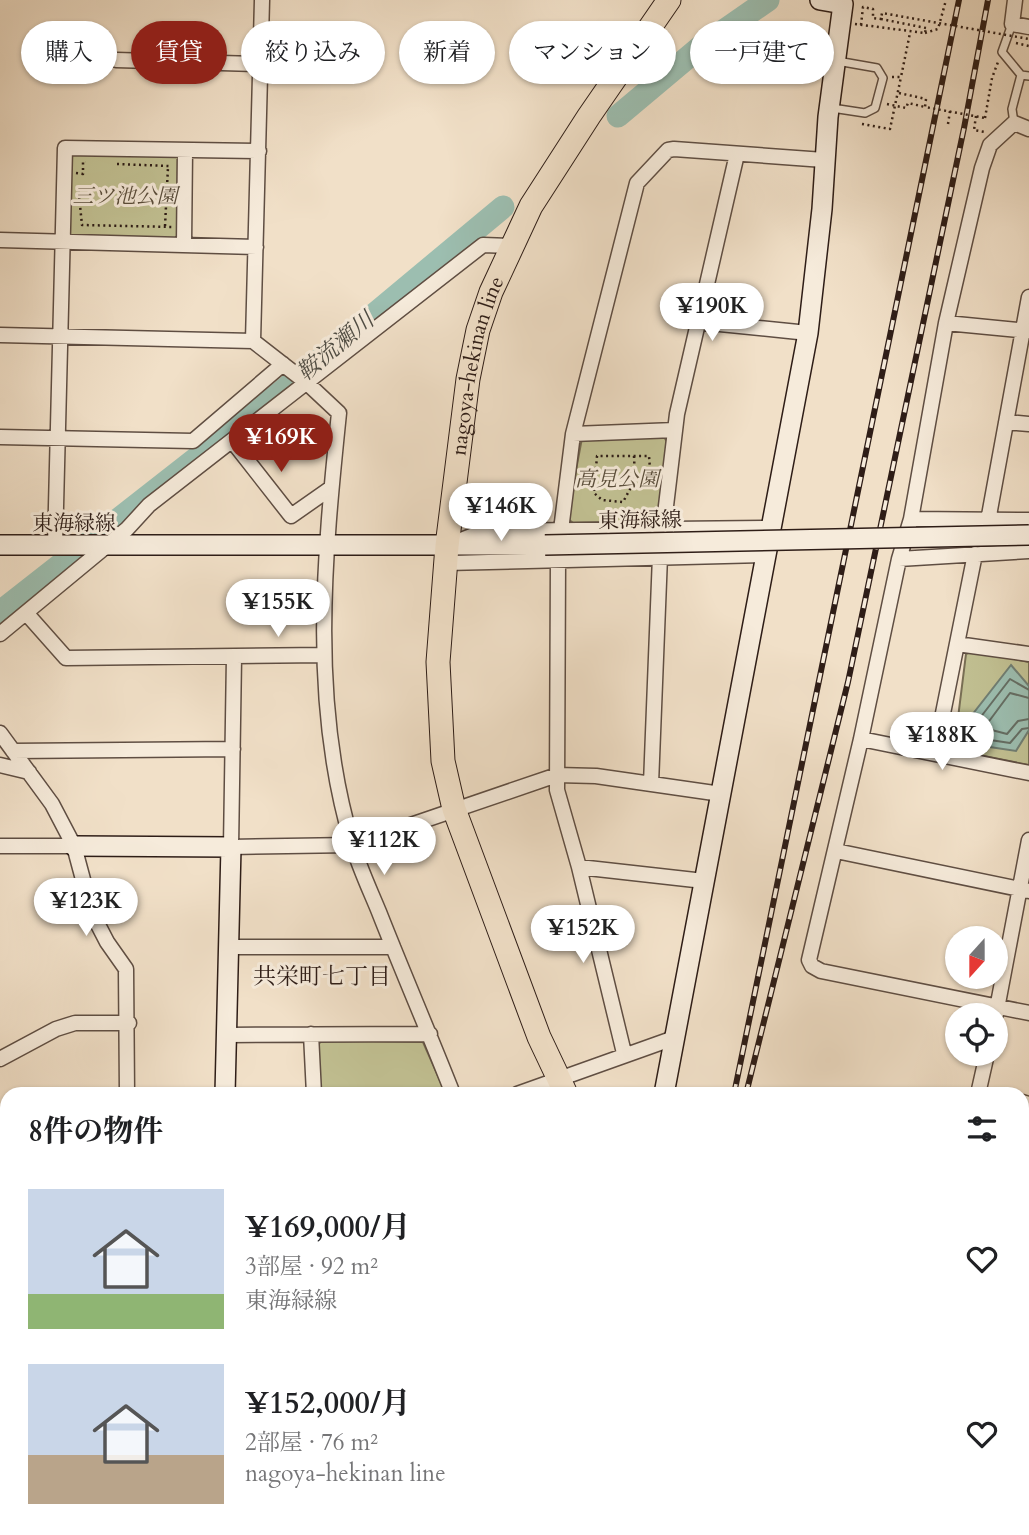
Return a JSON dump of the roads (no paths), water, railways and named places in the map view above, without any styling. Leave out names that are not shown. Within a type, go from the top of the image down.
[{"type":"main road","name":"nagoya-hekinan line","points":[[562,1086],[454,809],[443,761],[438,700],[447,555],[468,379],[478,330],[510,246],[531,206],[581,127],[669,0]]},
{"type":"street","points":[[261,21],[262,0]]},
{"type":"street","points":[[665,1087],[808,333],[830,107],[836,61],[847,13],[820,0]]},
{"type":"street","points":[[1015,0],[1012,24],[1029,27]]},
{"type":"street","points":[[117,60],[241,63]]},
{"type":"street","points":[[253,341],[260,84]]},
{"type":"street","points":[[962,1003],[821,971],[812,966],[809,951],[836,851],[899,559],[911,519],[946,323],[986,156],[990,145],[1014,123],[1029,129]]},
{"type":"street","points":[[60,546],[59,438],[65,148],[259,151]]},
{"type":"street","points":[[179,149],[184,244]]},
{"type":"street","points":[[561,530],[573,434],[637,183],[668,150],[824,160]]},
{"type":"street","points":[[651,784],[660,556],[675,430],[737,154]]},
{"type":"street","points":[[0,240],[256,247]]},
{"type":"street","points":[[0,634],[27,614],[101,545],[127,529],[149,505],[483,245],[510,246]]},
{"type":"street","points":[[988,521],[1026,330],[1029,297]]},
{"type":"street","points":[[699,321],[808,333]]},
{"type":"street","points":[[946,323],[1026,330]]},
{"type":"street","points":[[0,335],[253,341],[339,413],[325,547],[326,718],[352,845],[450,1087]]},
{"type":"street","points":[[0,437],[192,441],[286,366]]},
{"type":"street","points":[[1006,422],[1029,424]]},
{"type":"street","points":[[573,434],[675,430]]},
{"type":"street","points":[[233,442],[291,516],[331,488]]},
{"type":"street","points":[[911,519],[1029,520]]},
{"type":"street","points":[[447,555],[484,531],[771,528]]},
{"type":"street","name":"東海緑線","points":[[0,545],[325,547],[447,555],[1029,535]]},
{"type":"street","points":[[899,559],[1029,551]]},
{"type":"street","points":[[624,1053],[579,867],[557,790],[551,552],[660,556],[766,555]]},
{"type":"street","points":[[935,753],[975,554]]},
{"type":"street","points":[[27,614],[65,658],[324,655]]},
{"type":"street","points":[[957,644],[1029,654]]},
{"type":"street","points":[[225,1087],[234,657]]},
{"type":"street","points":[[0,733],[52,804],[74,846],[93,913],[107,942],[126,969],[129,1023],[127,1087]]},
{"type":"street","points":[[861,739],[1029,773]]},
{"type":"street","points":[[13,751],[233,749]]},
{"type":"street","points":[[0,765],[30,772]]},
{"type":"street","points":[[0,846],[352,845],[454,809],[478,804],[556,775],[596,776],[721,794]]},
{"type":"street","points":[[999,1003],[1024,890],[1029,840]]},
{"type":"street","points":[[836,851],[1024,890]]},
{"type":"street","points":[[579,867],[704,881]]},
{"type":"street","points":[[230,947],[393,947]]},
{"type":"street","points":[[1008,1012],[1029,1013]]},
{"type":"street","points":[[0,1059],[56,1029],[75,1023],[129,1023]]},
{"type":"street","points":[[311,1034],[314,1087]]},
{"type":"street","points":[[228,1035],[430,1034]]},
{"type":"street","points":[[562,1086],[624,1053],[674,1038]]},
{"type":"street","points":[[981,1087],[985,1066]]},
{"type":"lane","points":[[1012,24],[1002,52],[1025,75],[1012,109],[1014,123]]},
{"type":"lane","points":[[830,107],[865,113],[875,108],[883,78],[877,68],[836,61]]},
{"type":"water","points":[[1011,665],[1029,686],[1029,730],[1016,751],[970,744],[965,724]]},
{"type":"waterway","name":"鞍流瀬川","points":[[618,116],[699,48],[768,0]]},
{"type":"waterway","name":"鞍流瀬川","points":[[0,612],[281,392],[503,207]]},
{"type":"railway","points":[[735,1087],[959,0]]},
{"type":"railway","points":[[748,1087],[848,682],[964,128],[988,0]]},
{"type":"district","name":"共栄町七丁目","points":[[322,976]]},
{"type":"park label","name":"三ツ池公園","points":[[125,196]]},
{"type":"park label","name":"高見公園","points":[[617,479]]}]
